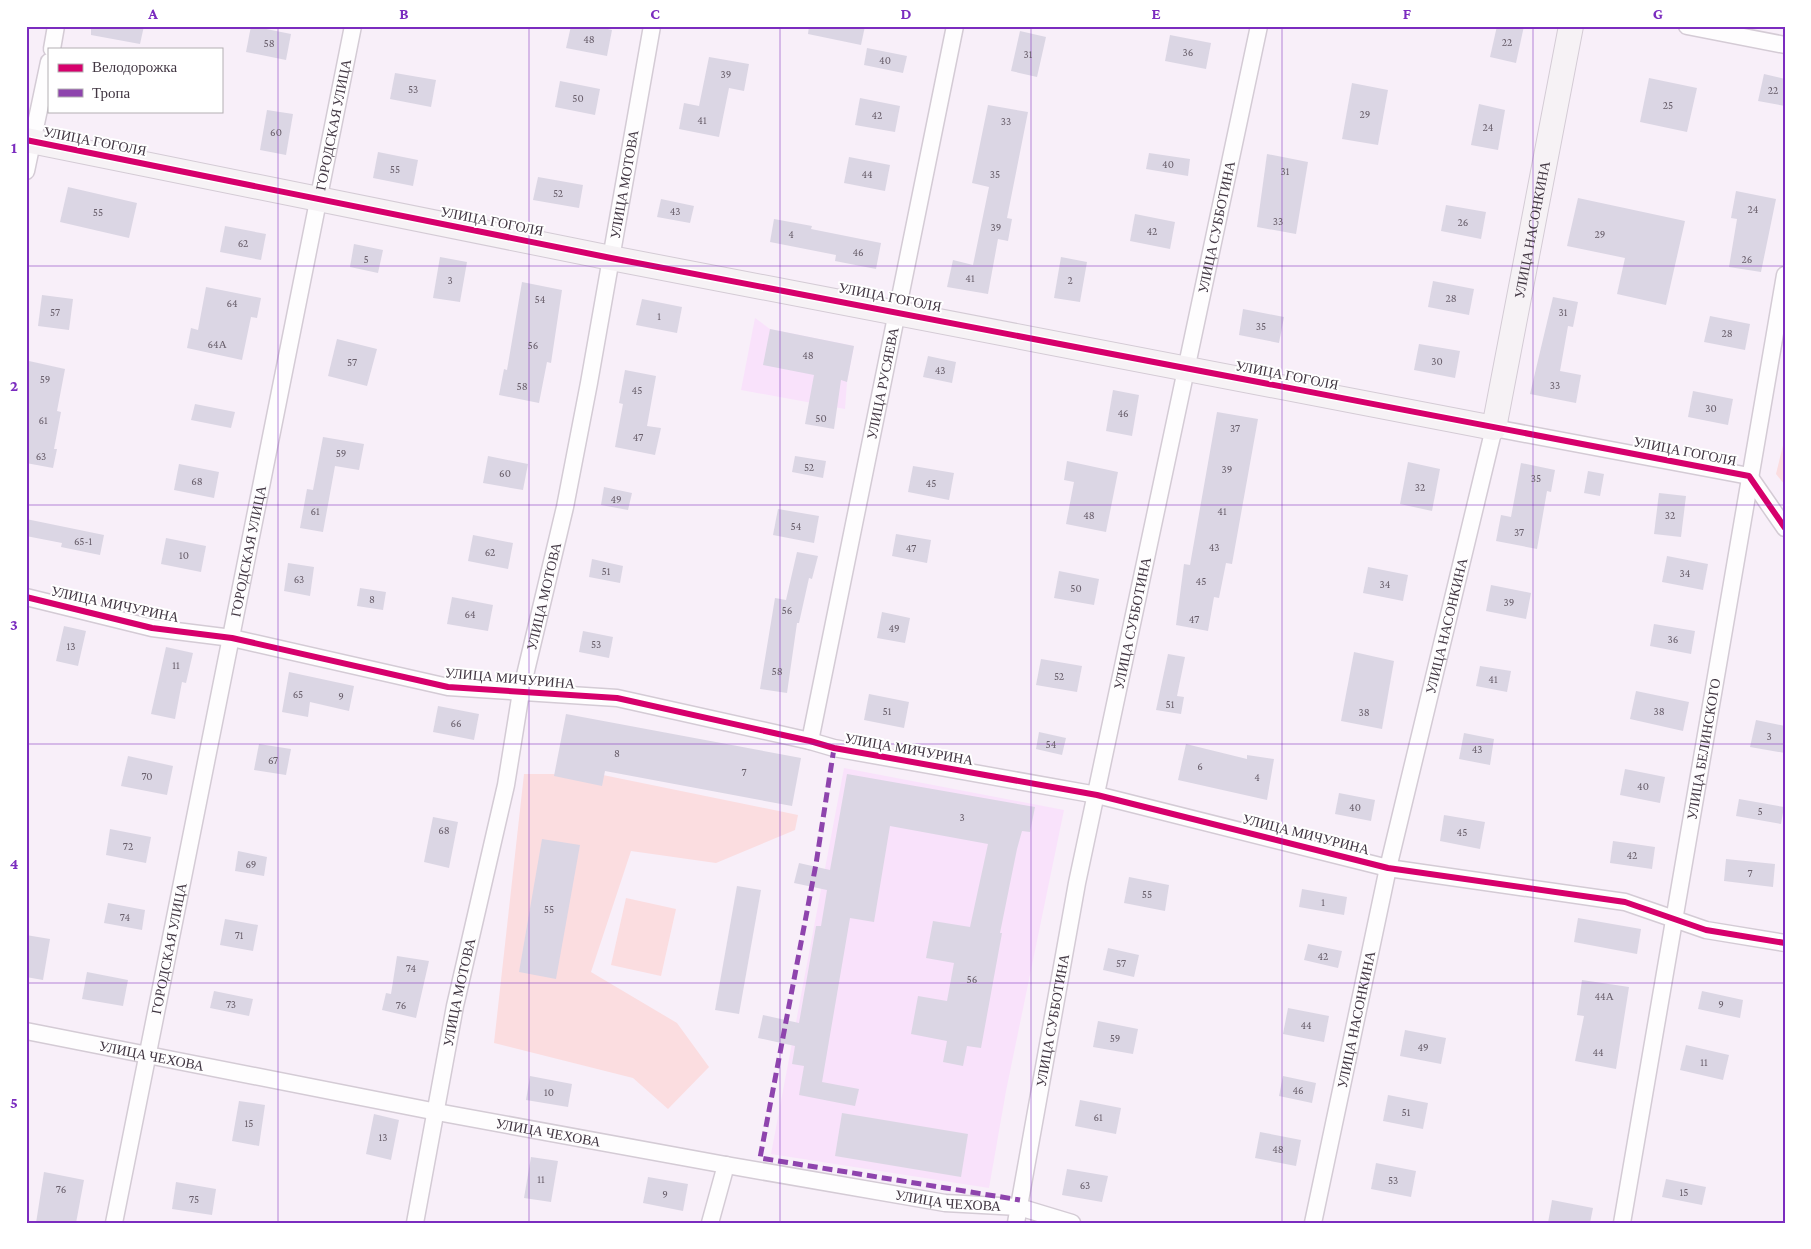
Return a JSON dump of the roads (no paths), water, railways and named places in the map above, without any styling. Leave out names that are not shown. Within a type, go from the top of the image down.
[{"type":"street","points":[[52,48],[56,26]]},
{"type":"street","name":"ГОРОДСКАЯ УЛИЦА","points":[[114,1223],[353,26]]},
{"type":"street","name":"УЛИЦА МОТОВА","points":[[415,1223],[437,1112],[455,1006],[506,785],[521,692],[565,507],[652,26]]},
{"type":"street","name":"УЛИЦА РУСЯЕВА","points":[[810,741],[955,26]]},
{"type":"street","name":"УЛИЦА СУББОТИНА","points":[[1017,1215],[1077,883],[1259,26]]},
{"type":"street","name":"УЛИЦА НАСОНКИНА","points":[[1313,1223],[1388,868],[1494,428],[1571,26]]},
{"type":"street","points":[[1687,26],[1785,45]]},
{"type":"street","points":[[26,171],[29,141],[48,66]]},
{"type":"street","name":"УЛИЦА ГОГОЛЯ","points":[[29,141],[611,258],[897,311],[1749,476]]},
{"type":"street","name":"УЛИЦА БЕЛИНСКОГО","points":[[1622,1223],[1785,275]]},
{"type":"street","points":[[1749,476],[1785,528]]},
{"type":"street","name":"УЛИЦА МИЧУРИНА","points":[[26,597],[152,628],[232,638],[448,687],[617,698],[834,748],[1097,794],[1388,868],[1626,902],[1706,930],[1785,943]]},
{"type":"street","name":"УЛИЦА ЧЕХОВА","points":[[26,1031],[437,1112],[726,1165],[1072,1223]]},
{"type":"street","points":[[710,1223],[726,1165]]}]
